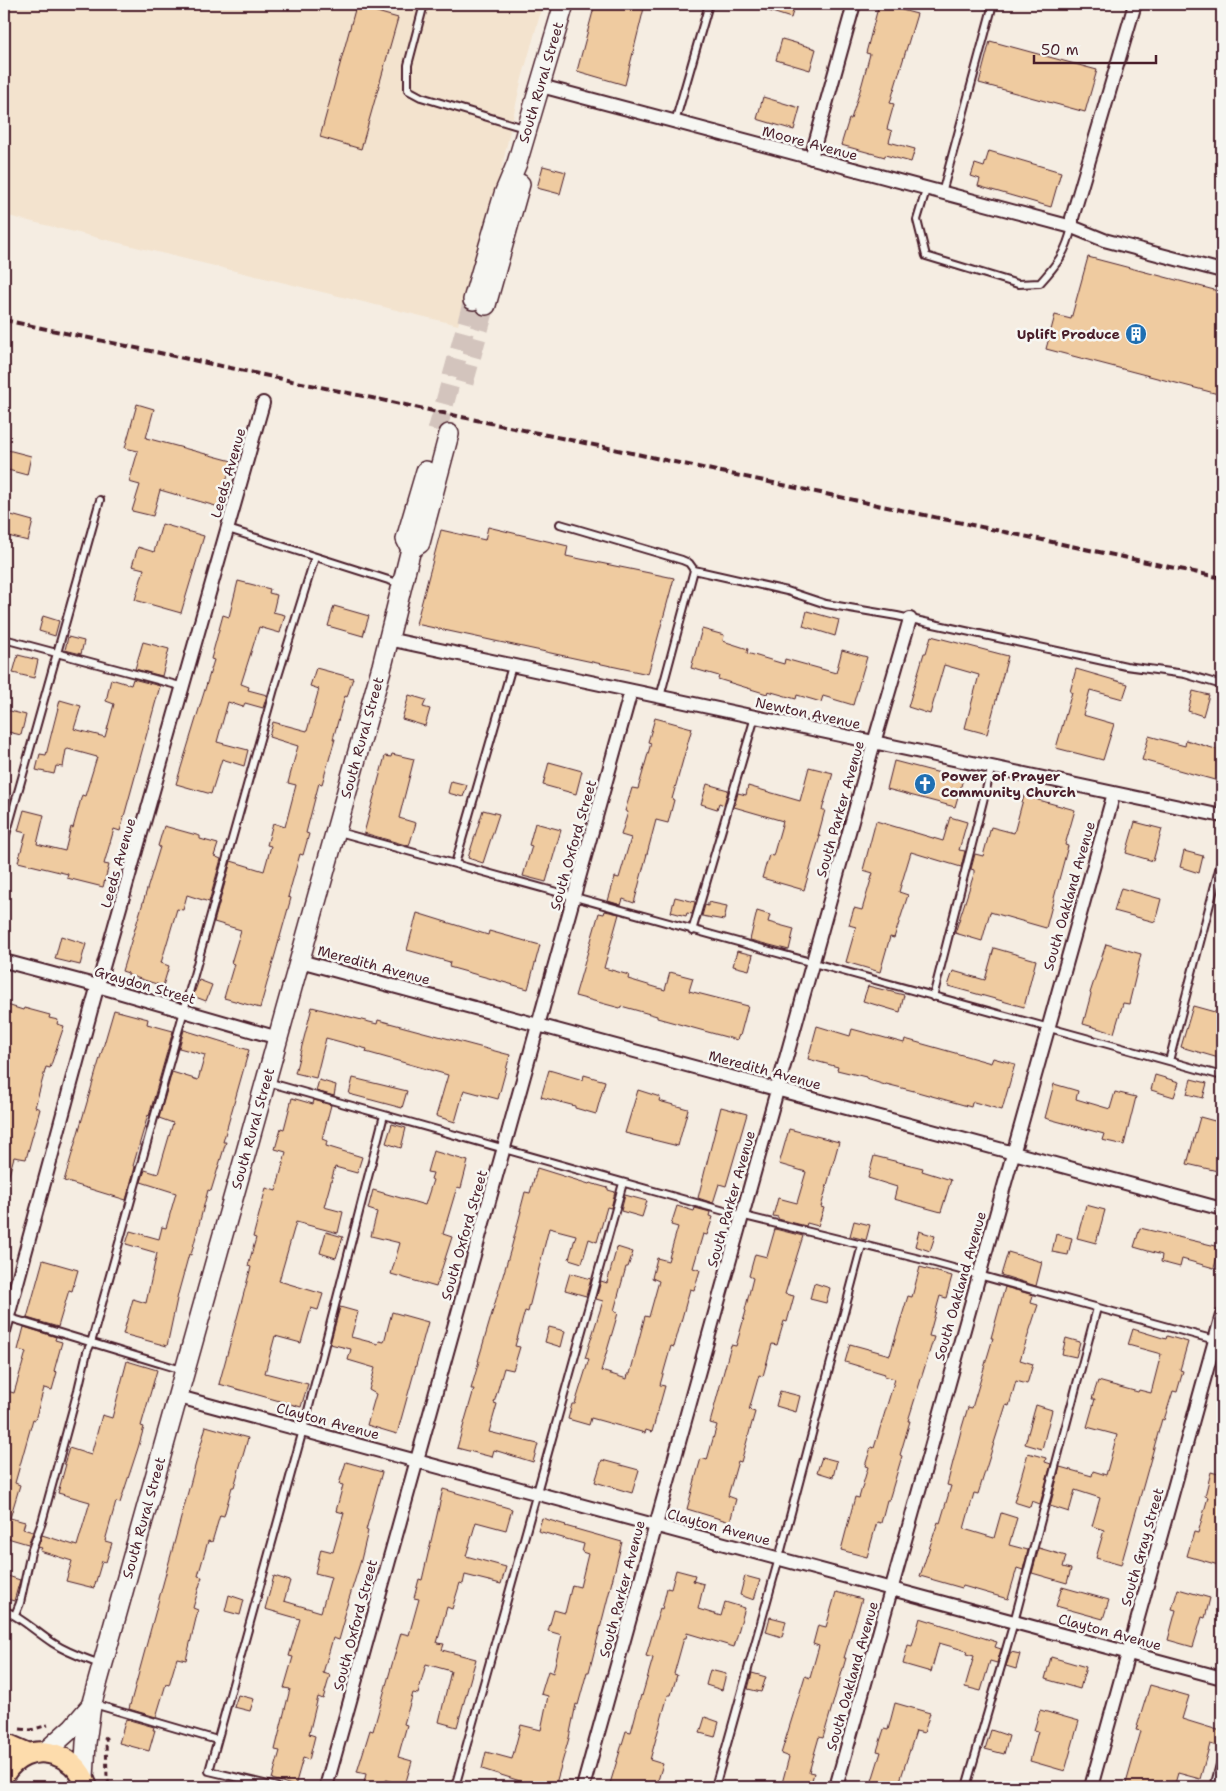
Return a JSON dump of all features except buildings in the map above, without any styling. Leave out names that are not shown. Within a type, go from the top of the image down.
[{"type":"main road","name":"South Rural Street","points":[[480,303],[504,194],[509,178],[518,163],[564,4]]},
{"type":"main road","name":"South Rural Street","points":[[86,1783],[86,1744],[92,1705],[382,666],[411,549],[420,543],[443,433]]},
{"type":"main road","name":"South Rural Street","points":[[37,1753],[73,1728],[92,1705]]},
{"type":"main road","points":[[9,1736],[37,1753]]},
{"type":"main road","points":[[4,1774],[17,1760],[37,1753],[57,1755],[68,1760],[77,1768],[86,1783]]},
{"type":"street","points":[[811,158],[854,4]]},
{"type":"street","points":[[1072,227],[1072,218],[1135,4]]},
{"type":"street","name":"Moore Avenue","points":[[540,86],[926,190],[1072,227],[1104,240],[1222,271]]},
{"type":"street","name":"Leeds Avenue","points":[[4,1331],[6,1317],[98,986],[184,688],[263,403]]},
{"type":"street","name":"South Parker Avenue","points":[[583,1787],[874,742],[910,619]]},
{"type":"street","name":"Newton Avenue","points":[[388,639],[1222,816]]},
{"type":"street","name":"South Oxford Street","points":[[326,1787],[631,691]]},
{"type":"street","name":"South Oakland Avenue","points":[[836,1787],[1114,792]]},
{"type":"street","name":"Graydon Street","points":[[4,961],[278,1038]]},
{"type":"street","name":"Meredith Avenue","points":[[300,961],[1222,1209]]},
{"type":"street","name":"South Gray Street","points":[[1091,1787],[1222,1315]]},
{"type":"street","name":"Clayton Avenue","points":[[178,1397],[1222,1678]]},
{"type":"lane","points":[[424,4],[408,65],[408,90],[421,97],[528,129]]},
{"type":"lane","points":[[675,122],[709,4]]},
{"type":"lane","points":[[942,194],[993,4]]},
{"type":"lane","points":[[926,190],[917,220],[926,256],[1018,284],[1040,283],[1057,264],[1068,242],[1072,227]]},
{"type":"lane","points":[[4,842],[100,500]]},
{"type":"lane","points":[[560,524],[682,560],[689,563],[694,570],[788,591],[826,604],[910,619],[1126,666],[1185,674],[1222,685]]},
{"type":"lane","points":[[228,529],[402,585]]},
{"type":"lane","points":[[15,1614],[20,1602],[31,1552],[42,1522],[87,1352],[274,689],[315,557]]},
{"type":"lane","points":[[660,697],[694,570]]},
{"type":"lane","points":[[4,639],[184,688]]},
{"type":"lane","points":[[455,864],[512,666]]},
{"type":"lane","points":[[692,931],[755,717]]},
{"type":"lane","points":[[933,997],[992,766]]},
{"type":"lane","points":[[336,831],[692,931],[1222,1076]]},
{"type":"lane","points":[[1169,1061],[1222,858]]},
{"type":"lane","points":[[266,1081],[503,1150],[1215,1340]]},
{"type":"lane","points":[[277,1787],[209,1771],[303,1430],[384,1115]]},
{"type":"lane","points":[[455,1787],[624,1183]]},
{"type":"lane","points":[[715,1787],[779,1558],[862,1245]]},
{"type":"lane","points":[[966,1787],[1014,1622],[1097,1308]]},
{"type":"lane","points":[[6,1317],[186,1372]]},
{"type":"lane","points":[[4,1610],[15,1614],[68,1652],[104,1665]]},
{"type":"lane","points":[[92,1705],[217,1740]]},
{"type":"lane","points":[[1214,1787],[1222,1757]]},
{"type":"path","points":[[9,1736],[49,1725],[53,1721]]},
{"type":"path","points":[[106,1738],[107,1779],[111,1787]]},
{"type":"shaded area","points":[[4,4],[543,4],[521,82],[490,220],[458,325],[4,215]]},
{"type":"tunnel","points":[[437,431],[473,300]]},
{"type":"tunnel","points":[[464,383],[486,305]]},
{"type":"railway","points":[[4,320],[1222,578]]},
{"type":"place","name":"Uplift Produce","points":[[1136,334]]},
{"type":"place","name":"Power of Prayer Community Church","points":[[925,784]]}]
